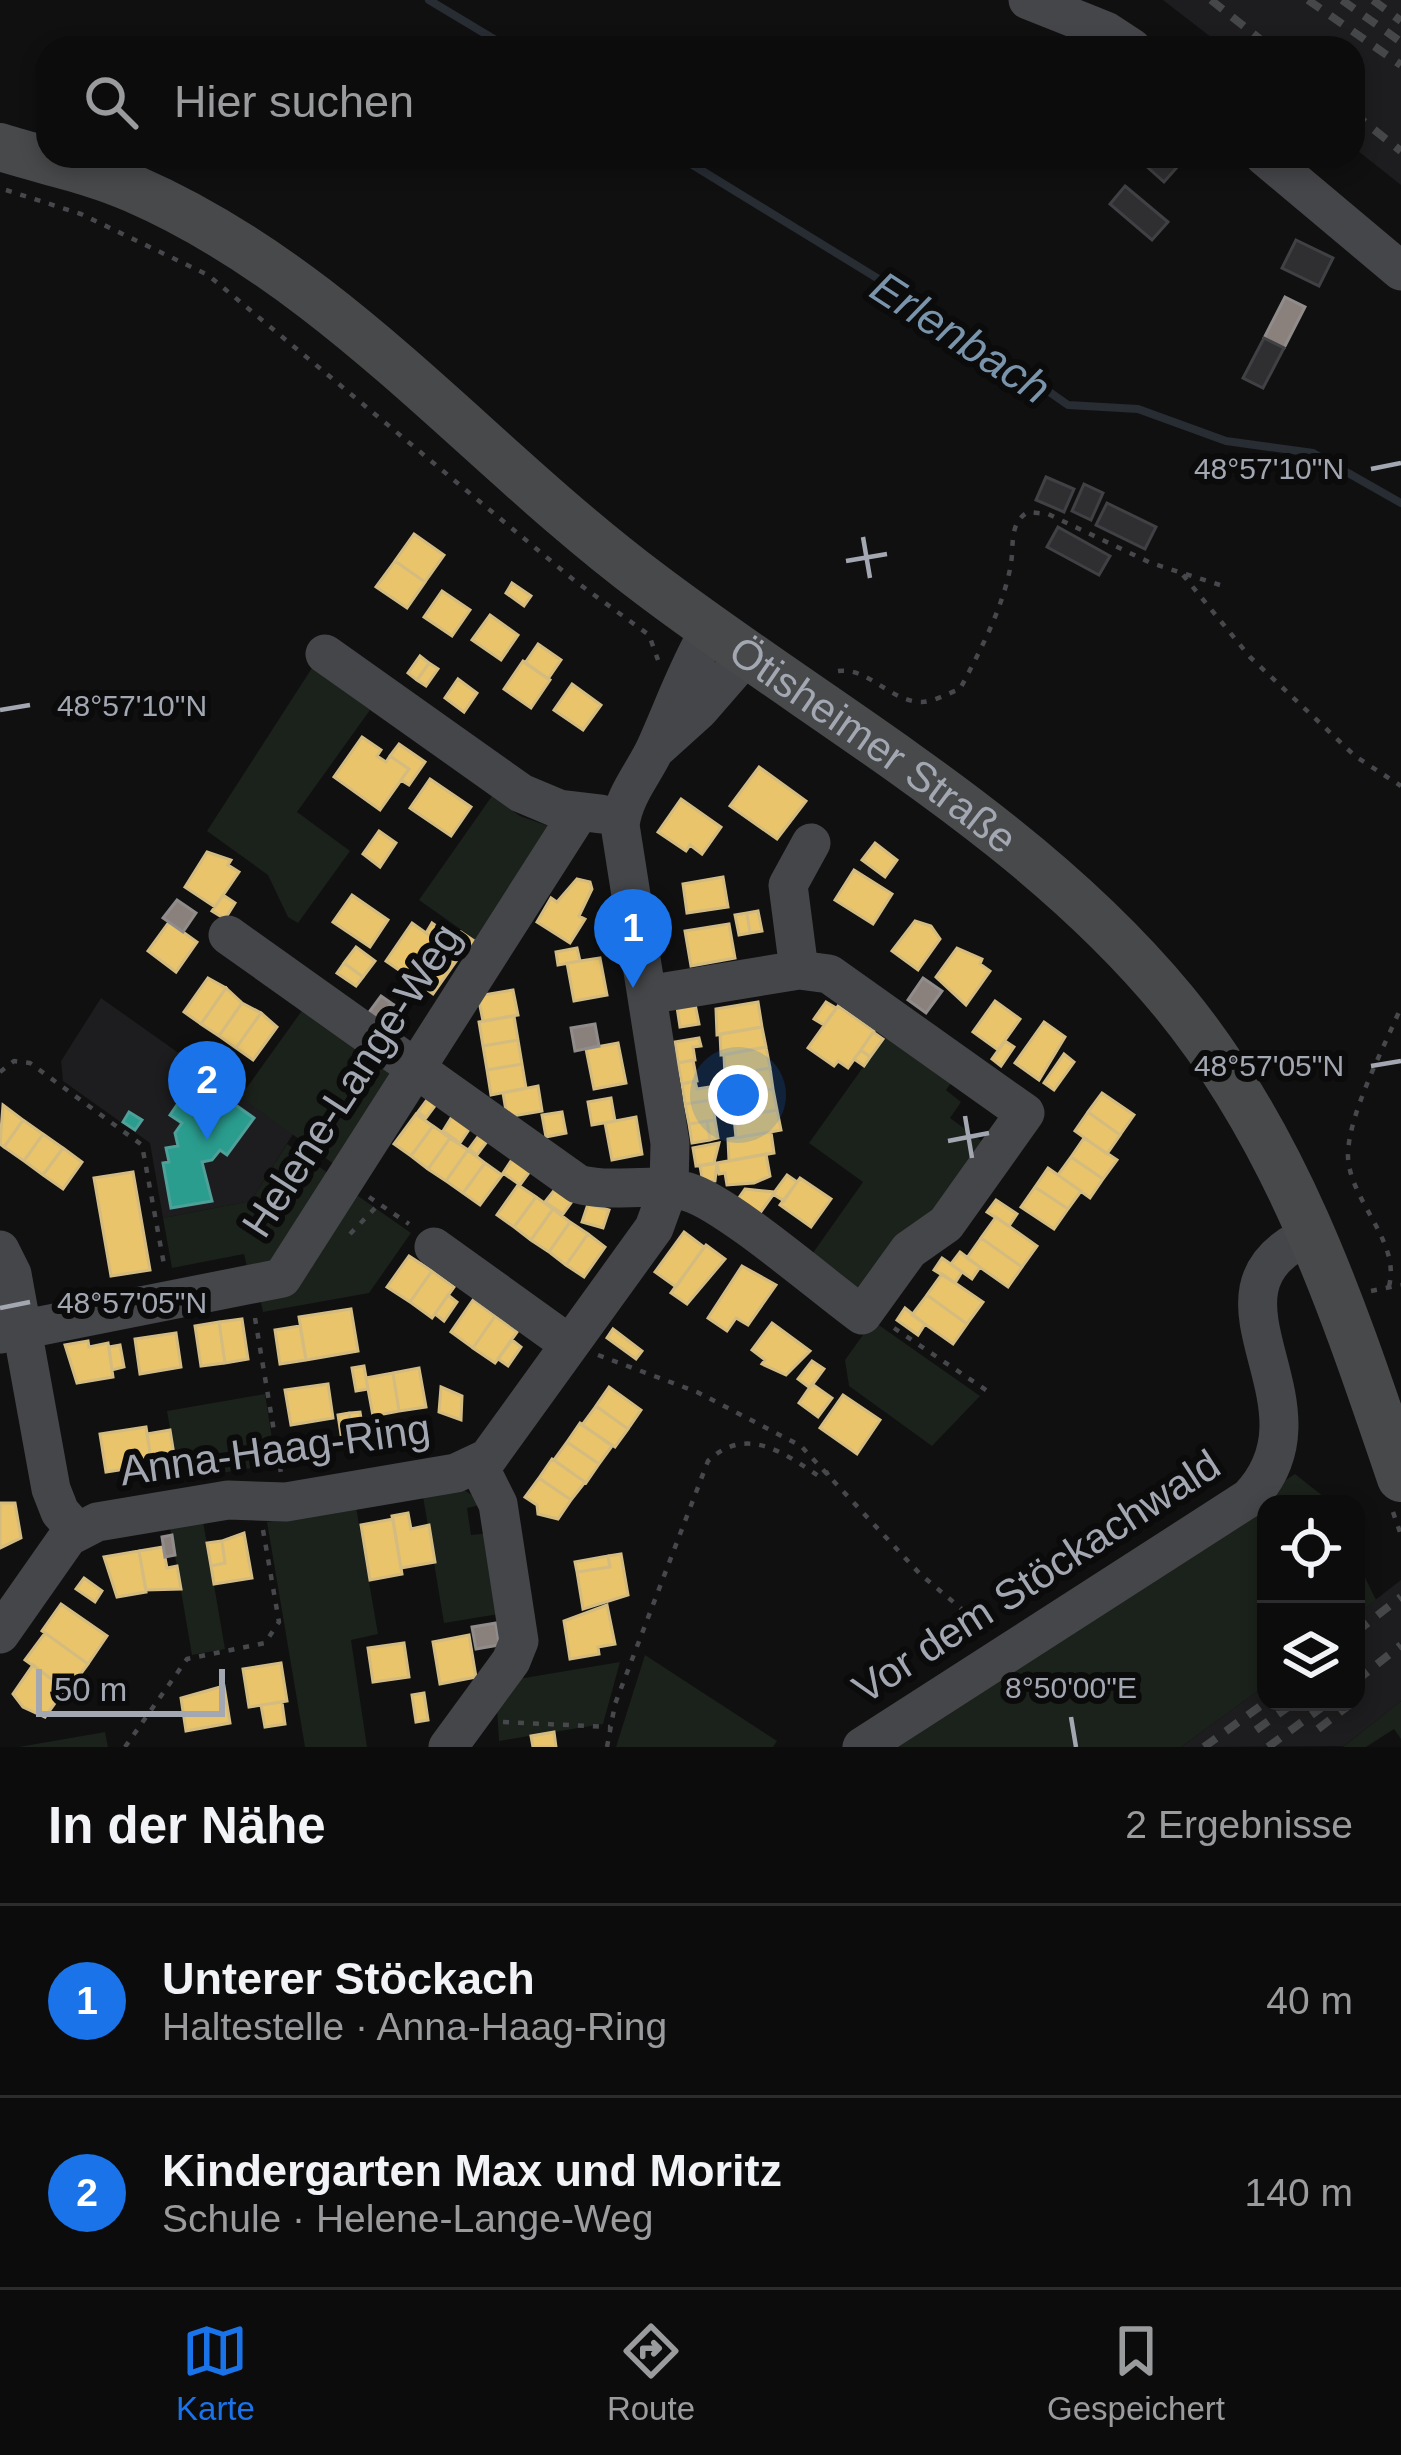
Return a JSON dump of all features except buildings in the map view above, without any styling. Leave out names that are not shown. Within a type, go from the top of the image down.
[{"type":"main road","name":"Ötisheimer Straße","points":[[0,147],[36,158]]},
{"type":"main road","name":"Ötisheimer Straße","points":[[68,168],[133,188],[221,235],[347,321],[601,548],[981,820],[1108,928],[1176,1004],[1253,1111],[1314,1233],[1397,1495]]},
{"type":"street","points":[[1028,0],[1109,26]]},
{"type":"street","points":[[1278,168],[1401,271]]},
{"type":"street","points":[[325,654],[521,794],[574,812],[621,814],[654,750],[675,691],[728,643]]},
{"type":"street","points":[[654,750],[699,710],[728,643]]},
{"type":"street","name":"Helene-Lange-Weg","points":[[11,1331],[282,1278],[574,812]]},
{"type":"street","name":"Anna-Haag-Ring","points":[[0,1634],[76,1530],[227,1500],[272,1501],[478,1464],[498,1450],[641,1248],[669,1187],[670,1143],[622,863],[621,814]]},
{"type":"street","points":[[799,970],[788,885],[811,843]]},
{"type":"street","points":[[228,934],[578,1184],[669,1187],[715,1206],[864,1312],[909,1250],[946,1224],[1025,1113],[829,974],[799,970],[646,994]]},
{"type":"street","name":"Vor dem Stöckachwald","points":[[862,1747],[1249,1498],[1268,1478],[1277,1456],[1282,1405],[1260,1335],[1258,1292],[1269,1259],[1282,1246],[1314,1233]]},
{"type":"street","points":[[434,1247],[569,1344]]},
{"type":"street","name":"Anna-Haag-Ring","points":[[0,1250],[12,1274],[11,1331],[51,1489],[60,1512],[76,1530]]},
{"type":"street","points":[[448,1747],[511,1661],[519,1641],[498,1504],[478,1464]]},
{"type":"path","points":[[0,188],[81,214],[208,274],[557,566],[649,634],[666,684],[675,691]]},
{"type":"path","points":[[812,703],[824,672],[853,669],[889,692],[923,702],[960,688],[988,637],[1010,568],[1014,527],[1028,512],[1048,514],[1183,575],[1220,585]]},
{"type":"path","points":[[1183,575],[1250,657],[1355,756],[1401,786]]},
{"type":"path","points":[[1389,1286],[1394,1261],[1352,1180],[1349,1139],[1401,1006]]},
{"type":"path","points":[[0,1072],[14,1061],[30,1063],[142,1145],[170,1300]]},
{"type":"path","points":[[344,1179],[434,1247]]},
{"type":"path","points":[[124,1747],[187,1659],[265,1643],[279,1622],[272,1501],[249,1284]]},
{"type":"path","points":[[864,1312],[988,1392]]},
{"type":"path","points":[[569,1344],[698,1392],[801,1445],[920,1574],[993,1636],[1028,1638]]},
{"type":"path","points":[[607,1747],[610,1727],[708,1461],[723,1446],[755,1441],[820,1477],[829,1472]]},
{"type":"path","points":[[1397,1495],[1401,1534]]},
{"type":"path","points":[[473,1713],[537,1727],[594,1723],[610,1727]]},
{"type":"shaded area","points":[[1163,0],[1401,0],[1401,185],[1365,156],[1365,36],[1210,36]]},
{"type":"shaded area","points":[[312,668],[370,710],[297,812],[350,851],[298,923],[288,917],[268,875],[207,831]]},
{"type":"shaded area","points":[[492,796],[520,816],[554,828],[480,943],[419,900]]},
{"type":"shaded area","points":[[101,998],[293,1134],[251,1201],[163,1218],[150,1143],[63,1081],[61,1061]]},
{"type":"shaded area","points":[[306,1005],[399,1071],[338,1167],[240,1097]]},
{"type":"shaded area","points":[[891,1028],[957,1075],[946,1090],[961,1102],[950,1118],[991,1148],[865,1300],[808,1260],[863,1182],[809,1143]]},
{"type":"shaded area","points":[[287,1144],[332,1176],[274,1267],[248,1272],[244,1254],[172,1268],[163,1218],[251,1201]]},
{"type":"shaded area","points":[[351,1191],[411,1233],[369,1293],[263,1312],[259,1294]]},
{"type":"shaded area","points":[[873,1321],[980,1396],[932,1446],[849,1386],[845,1360]]},
{"type":"shaded area","points":[[265,1394],[276,1464],[179,1480],[167,1411]]},
{"type":"shaded area","points":[[1295,1474],[1322,1495],[1263,1495]]},
{"type":"shaded area","points":[[463,1489],[485,1504],[467,1508],[471,1535],[491,1533],[505,1613],[444,1623],[423,1496]]},
{"type":"shaded area","points":[[1257,1499],[1257,1692],[1181,1747],[876,1747]]},
{"type":"shaded area","points":[[356,1507],[378,1634],[351,1640],[367,1747],[305,1747],[267,1522]]},
{"type":"shaded area","points":[[203,1521],[225,1649],[192,1655],[170,1527]]},
{"type":"shaded area","points":[[1365,1577],[1376,1600],[1365,1608]]},
{"type":"shaded area","points":[[1401,1580],[1401,1701],[1344,1746],[1181,1747],[1257,1692],[1257,1711],[1365,1711],[1365,1608]]},
{"type":"shaded area","points":[[645,1655],[777,1741],[773,1747],[616,1747]]},
{"type":"shaded area","points":[[620,1662],[603,1724],[499,1741],[497,1707],[512,1680]]},
{"type":"shaded area","points":[[1401,1701],[1401,1739],[1394,1729],[1366,1747],[1343,1747]]},
{"type":"shaded area","points":[[105,1732],[108,1747],[19,1747]]},
{"type":"waterway","name":"Erlenbach","points":[[429,0],[489,36]]},
{"type":"waterway","name":"Erlenbach","points":[[698,168],[952,324],[1068,405],[1138,409],[1226,441],[1313,453],[1401,503]]},
{"type":"railway","points":[[1211,0],[1256,36]]},
{"type":"railway","points":[[1308,0],[1360,36]]},
{"type":"railway","points":[[1342,0],[1401,42]]},
{"type":"railway","points":[[1373,0],[1401,21]]},
{"type":"railway","points":[[1365,40],[1401,65]]},
{"type":"railway","points":[[1365,122],[1401,151]]},
{"type":"railway","points":[[1365,1625],[1401,1597]]},
{"type":"railway","points":[[1365,1674],[1401,1645]]},
{"type":"railway","points":[[1204,1747],[1257,1709]]},
{"type":"railway","points":[[1256,1730],[1282,1711]]},
{"type":"railway","points":[[1268,1747],[1317,1711]]},
{"type":"railway","points":[[1318,1729],[1341,1711]]},
{"type":"place","name":"Unterer Stöckach","points":[[633,988]]},
{"type":"place","name":"Kindergarten Max und Moritz","points":[[207,1140]]}]
